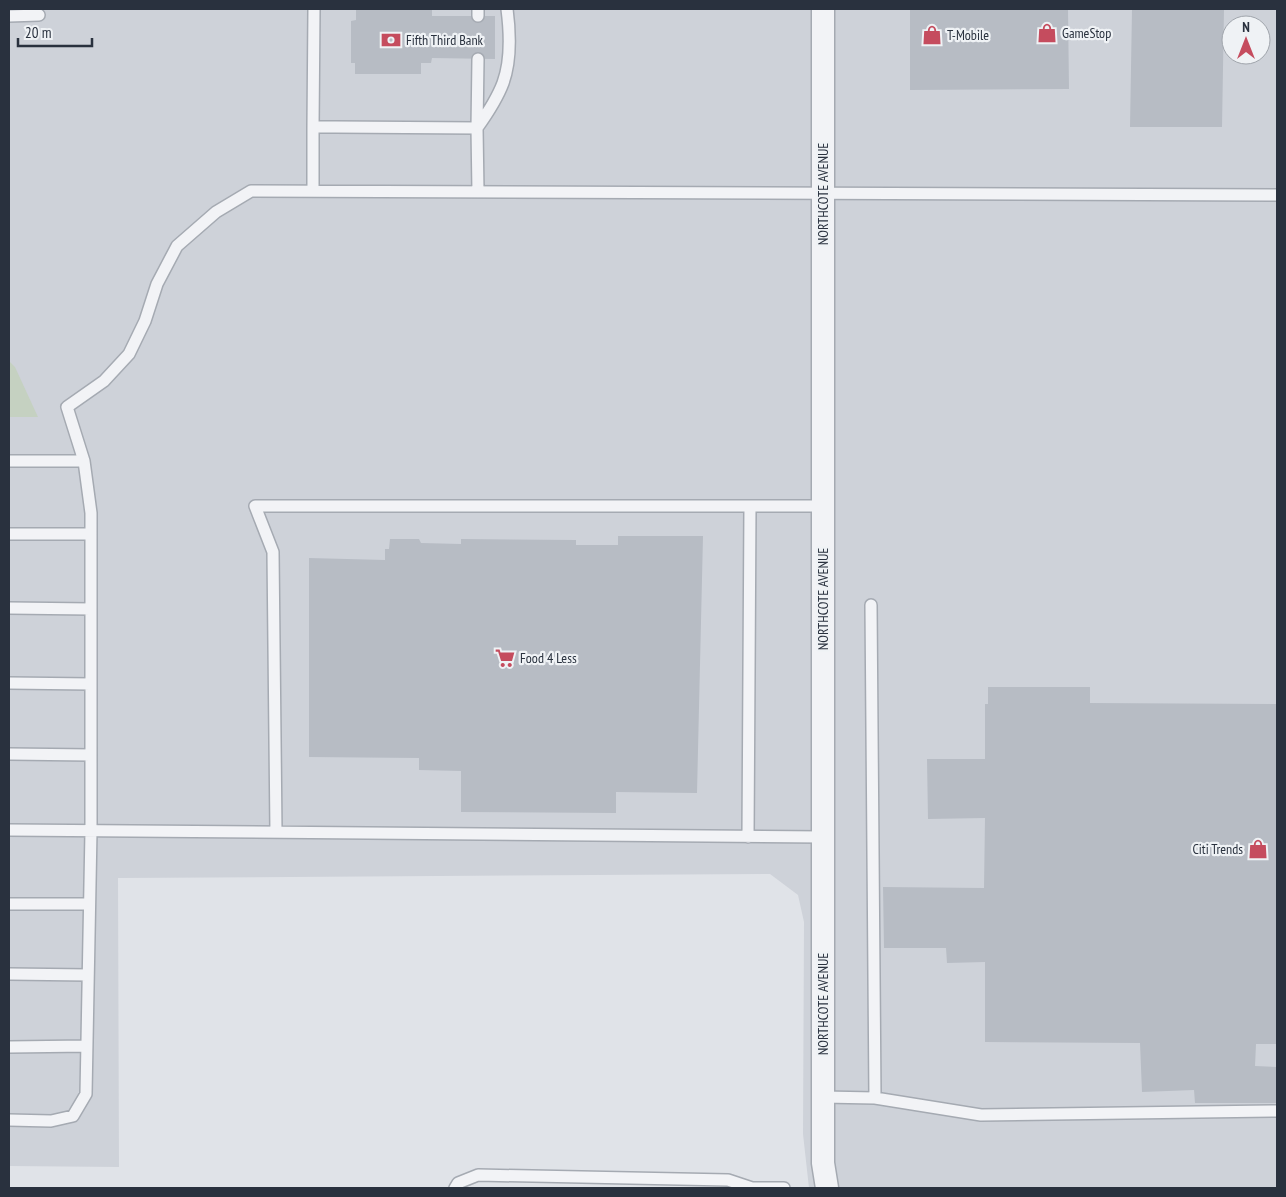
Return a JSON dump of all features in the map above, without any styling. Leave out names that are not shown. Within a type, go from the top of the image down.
[{"type":"street","name":"NORTHCOTE AVENUE","points":[[823,9],[824,1163],[827,1188]]},
{"type":"lane","points":[[313,191],[314,9]]},
{"type":"lane","points":[[477,128],[504,82],[508,61],[509,26],[507,9]]},
{"type":"lane","points":[[9,16],[39,15]]},
{"type":"lane","points":[[478,59],[478,192]]},
{"type":"lane","points":[[313,128],[477,128]]},
{"type":"lane","points":[[9,1120],[51,1120],[73,1116],[86,1094],[91,831],[92,534],[84,460],[67,407],[104,381],[129,354],[145,321],[157,284],[177,246],[216,212],[251,191],[1277,195]]},
{"type":"lane","points":[[9,461],[84,460]]},
{"type":"lane","points":[[276,832],[273,552],[255,506],[824,506]]},
{"type":"lane","points":[[748,836],[750,506]]},
{"type":"lane","points":[[9,534],[92,534]]},
{"type":"lane","points":[[871,605],[875,1098]]},
{"type":"lane","points":[[9,608],[91,609]]},
{"type":"lane","points":[[9,683],[92,684]]},
{"type":"lane","points":[[9,754],[91,755]]},
{"type":"lane","points":[[9,830],[824,837]]},
{"type":"lane","points":[[9,904],[89,904]]},
{"type":"lane","points":[[9,974],[88,975]]},
{"type":"lane","points":[[9,1047],[87,1046]]},
{"type":"lane","points":[[824,1097],[875,1098],[981,1115],[1277,1111]]},
{"type":"lane","points":[[455,1188],[458,1183],[478,1175],[728,1180],[752,1188],[784,1188]]},
{"type":"shaded area","points":[[9,9],[1277,9],[1277,1188],[809,1188],[803,1134],[804,922],[798,895],[770,874],[118,878],[119,1167],[9,1166]]},
{"type":"green space","points":[[9,361],[15,367],[38,417],[9,417]]},
{"type":"building","name":"Fifth Third Bank","points":[[356,9],[421,9],[432,10],[432,16],[495,16],[495,59],[432,58],[431,63],[421,63],[421,74],[355,74],[355,63],[351,63],[351,21],[356,20]]},
{"type":"building","points":[[910,9],[1068,9],[1069,89],[910,90]]},
{"type":"building","points":[[1132,9],[1224,9],[1224,15],[1221,15],[1221,65],[1223,65],[1222,127],[1130,127]]},
{"type":"building","name":"Food 4 Less","points":[[618,536],[703,536],[697,793],[616,792],[616,813],[461,812],[461,771],[419,770],[419,758],[309,757],[309,558],[385,560],[385,549],[389,549],[390,539],[419,539],[421,543],[461,544],[461,539],[576,540],[576,545],[618,545]]},
{"type":"building","points":[[988,687],[1090,687],[1090,703],[1277,704],[1277,1044],[1256,1044],[1255,1066],[1277,1067],[1277,1103],[1195,1103],[1194,1090],[1142,1092],[1140,1043],[985,1042],[985,962],[947,963],[946,948],[884,948],[883,887],[984,888],[985,818],[928,819],[927,759],[985,759],[985,704],[988,704]]},
{"type":"place","name":"GameStop","points":[[1047,33]]},
{"type":"place","name":"T-Mobile","points":[[932,35]]},
{"type":"place","name":"Fifth Third Bank","points":[[391,40]]},
{"type":"place","name":"Food 4 Less","points":[[505,658]]},
{"type":"place","name":"Citi Trends","points":[[1258,849]]}]
